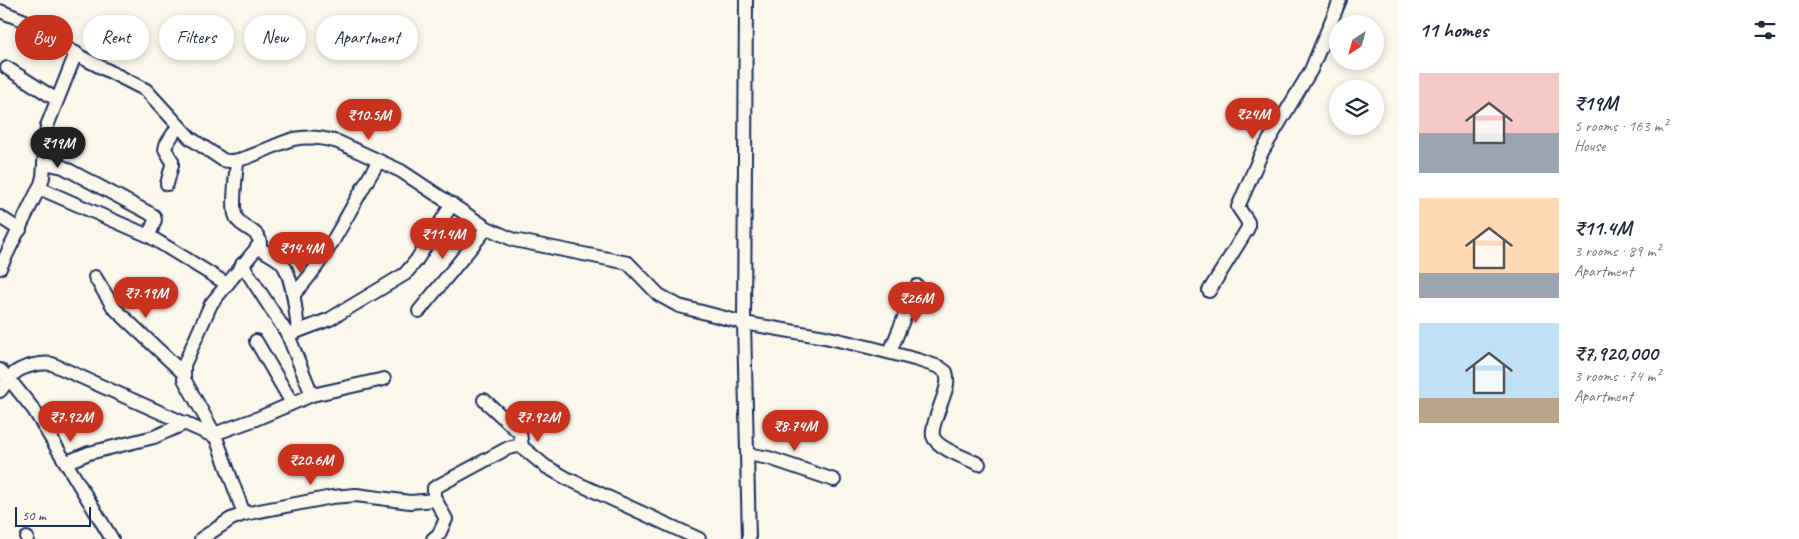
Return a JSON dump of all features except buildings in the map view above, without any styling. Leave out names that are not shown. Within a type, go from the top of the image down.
[{"type":"street","points":[[746,0],[744,324],[749,539]]},
{"type":"street","points":[[1210,291],[1248,228],[1248,222],[1238,207],[1242,194],[1262,152],[1311,70],[1340,0]]},
{"type":"street","points":[[0,11],[25,20],[76,53],[146,90],[190,138],[223,160],[237,162],[269,147],[303,138],[338,142],[401,171],[487,228],[514,240],[628,263],[659,294],[679,306],[744,324],[825,337],[890,352],[939,367],[946,372],[948,381],[933,436],[946,449],[979,464]]},
{"type":"street","points":[[0,268],[20,230],[43,177],[47,126],[76,53]]},
{"type":"street","points":[[7,68],[57,100]]},
{"type":"street","points":[[167,184],[172,161],[165,149],[178,126]]},
{"type":"street","points":[[294,294],[334,238],[379,161]]},
{"type":"street","points":[[237,162],[235,215],[240,223],[257,234],[260,244],[211,304],[184,365],[183,372],[184,379],[215,435],[244,514]]},
{"type":"street","points":[[44,163],[63,167],[154,216],[155,220],[149,236]]},
{"type":"street","points":[[39,188],[149,236],[226,284]]},
{"type":"street","points":[[293,333],[330,319],[404,274],[416,261],[452,204]]},
{"type":"street","points":[[0,217],[20,230]]},
{"type":"street","points":[[419,311],[487,228]]},
{"type":"street","points":[[257,247],[282,264],[294,294],[293,333],[312,395]]},
{"type":"street","points":[[242,264],[293,333]]},
{"type":"street","points":[[95,277],[114,308],[183,372]]},
{"type":"street","points":[[890,352],[916,286]]},
{"type":"street","points":[[256,341],[292,403]]},
{"type":"street","points":[[5,374],[46,363],[52,364],[205,433],[215,435],[312,395],[384,379]]},
{"type":"street","points":[[0,392],[5,374]]},
{"type":"street","points":[[5,374],[34,410],[112,539]]},
{"type":"street","points":[[484,400],[520,433],[522,447]]},
{"type":"street","points":[[67,462],[89,453],[154,437],[186,423]]},
{"type":"street","points":[[433,539],[446,519],[433,492],[436,486],[508,448],[518,446],[522,447],[553,471],[699,539]]},
{"type":"street","points":[[747,454],[769,458],[834,480]]},
{"type":"street","points":[[201,539],[231,519],[244,514],[332,497],[356,496],[410,502],[436,500]]}]
